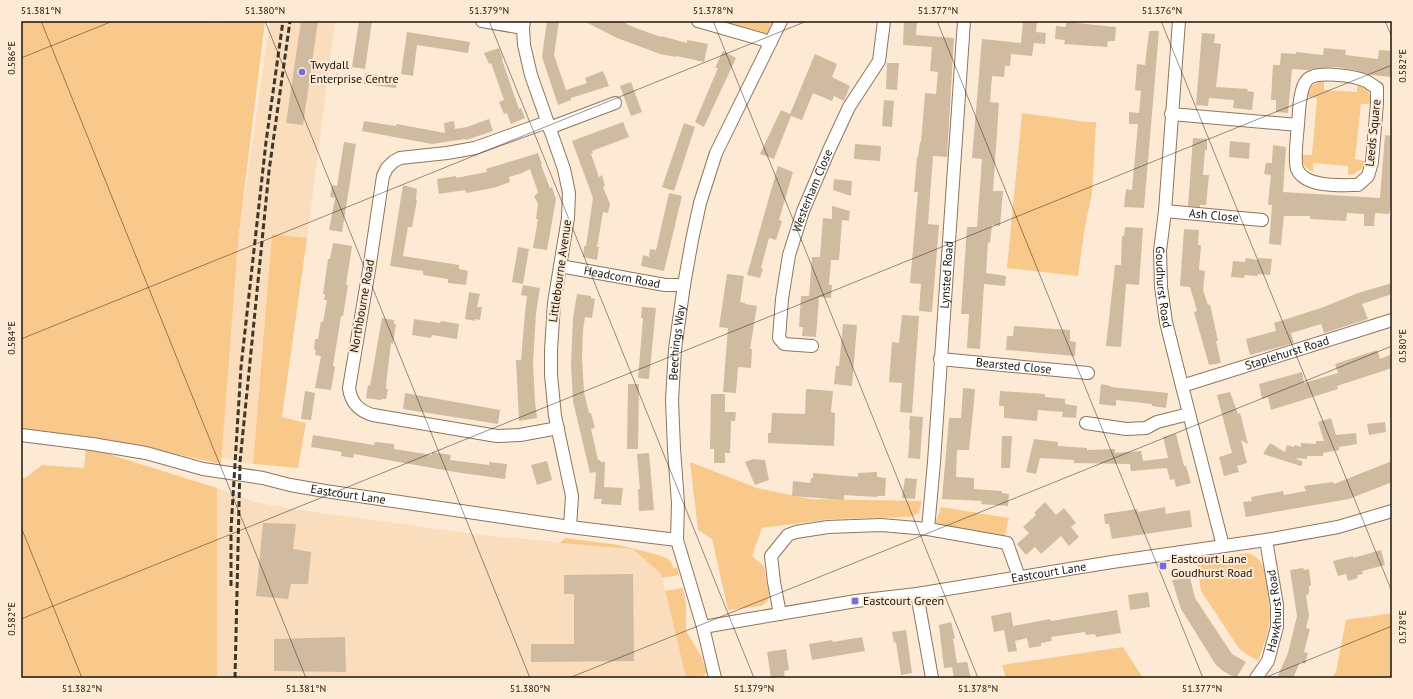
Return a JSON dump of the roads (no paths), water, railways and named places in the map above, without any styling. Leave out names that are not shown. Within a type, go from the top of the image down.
[{"type":"street","points":[[482,21],[523,24]]},
{"type":"street","points":[[698,21],[771,42]]},
{"type":"street","name":"Beechings Way","points":[[715,678],[703,627],[677,540],[678,503],[672,400],[675,349],[684,285],[700,203],[716,153],[781,21]]},
{"type":"street","name":"Westerham Close","points":[[812,346],[784,344],[779,338],[782,299],[789,255],[802,211],[828,150],[849,107],[880,61],[884,21]]},
{"type":"street","name":"Lynsted Road","points":[[928,529],[934,462],[964,21]]},
{"type":"street","name":"Goudhurst Road","points":[[1179,21],[1165,210],[1160,251],[1161,286],[1166,322],[1223,546]]},
{"type":"street","name":"Littlebourne Avenue","points":[[523,24],[524,45],[531,74],[564,169],[569,193],[568,218],[554,303],[551,350],[553,396],[558,428],[572,493],[570,527]]},
{"type":"street","name":"Leeds Square","points":[[1319,74],[1356,78],[1368,81],[1377,88],[1372,162],[1368,176],[1358,185],[1311,182],[1303,177],[1297,169],[1298,125],[1302,88],[1307,80],[1319,74]]},
{"type":"street","name":"Northbourne Road","points":[[558,428],[520,435],[497,436],[373,415],[363,412],[356,406],[351,398],[348,386],[369,270],[383,176],[387,168],[396,160],[403,157],[437,155],[465,150],[615,103]]},
{"type":"street","points":[[1171,114],[1298,125]]},
{"type":"street","name":"Ash Close","points":[[1165,210],[1262,220]]},
{"type":"street","name":"Headcorn Road","points":[[560,266],[665,285],[684,285]]},
{"type":"street","name":"Staplehurst Road","points":[[1182,386],[1392,320]]},
{"type":"street","name":"Bearsted Close","points":[[940,359],[1088,372]]},
{"type":"street","points":[[1086,423],[1126,429],[1146,428],[1157,422],[1189,414]]},
{"type":"street","name":"Eastcourt Lane","points":[[21,435],[92,444],[146,453],[204,469],[258,477],[325,492],[570,527],[677,540]]},
{"type":"street","name":"Eastcourt Lane","points":[[703,627],[856,601],[917,594],[1019,577],[1266,540],[1338,527],[1392,511]]},
{"type":"street","points":[[780,614],[771,556],[788,535],[796,532],[828,527],[881,525],[928,529],[1007,543],[1019,577]]},
{"type":"street","name":"Hawkhurst Road","points":[[1256,678],[1268,661],[1277,627],[1277,604],[1266,540]]},
{"type":"street","points":[[917,594],[932,678]]},
{"type":"railway","points":[[231,586],[231,529],[241,367],[266,142],[283,21]]},
{"type":"railway","points":[[235,678],[240,462],[269,171],[290,21]]},
{"type":"place","name":"Twydall Enterprise Centre","points":[[302,72]]},
{"type":"place","name":"Eastcourt Lane Goudhurst Road","points":[[1163,566]]},
{"type":"place","name":"Eastcourt Green","points":[[855,601]]}]
